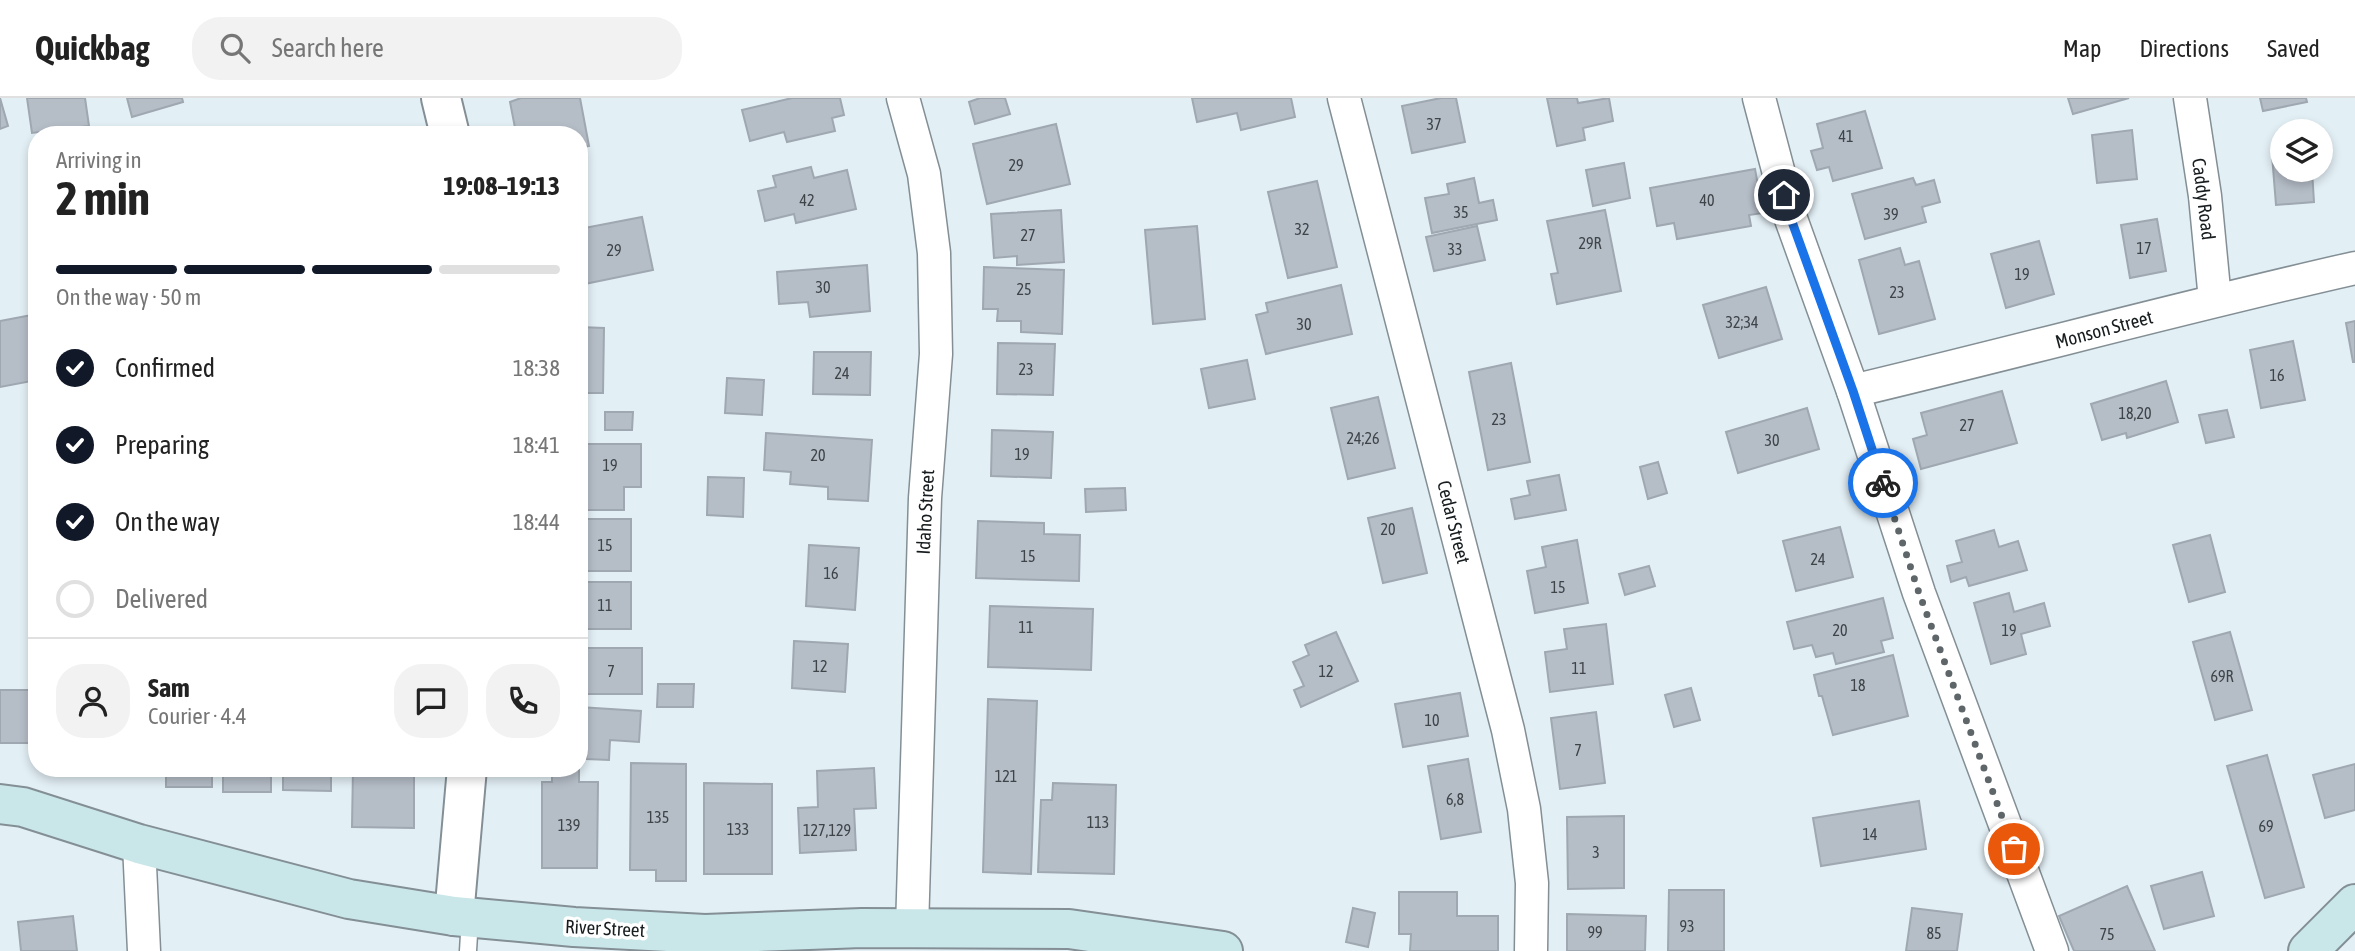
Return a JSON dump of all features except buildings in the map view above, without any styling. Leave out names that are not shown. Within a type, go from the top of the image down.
[{"type":"main road","name":"River Street","points":[[0,804],[23,807],[139,844],[464,928],[574,927],[780,941],[912,929],[1069,929],[1223,951]]},
{"type":"main road","points":[[2308,951],[2355,904]]},
{"type":"street","points":[[442,98],[448,126]]},
{"type":"street","name":"Idaho Street","points":[[903,98],[924,174],[934,253],[936,354],[925,498],[912,929]]},
{"type":"street","name":"Cedar Street","points":[[1344,98],[1508,730],[1524,809],[1532,883],[1531,951]]},
{"type":"street","points":[[1759,98],[1791,219],[1853,391],[1919,593],[2052,951]]},
{"type":"street","name":"Caddy Road","points":[[2190,98],[2205,196],[2215,300]]},
{"type":"street","name":"Monson Street","points":[[1853,391],[2033,348],[2215,300],[2355,268]]},
{"type":"street","points":[[464,928],[467,777]]},
{"type":"street","points":[[139,844],[144,951]]},
{"type":"way so far","points":[[1883,483],[1919,593],[2014,849]]},
{"type":"route","points":[[1784,195],[1883,483]]}]
